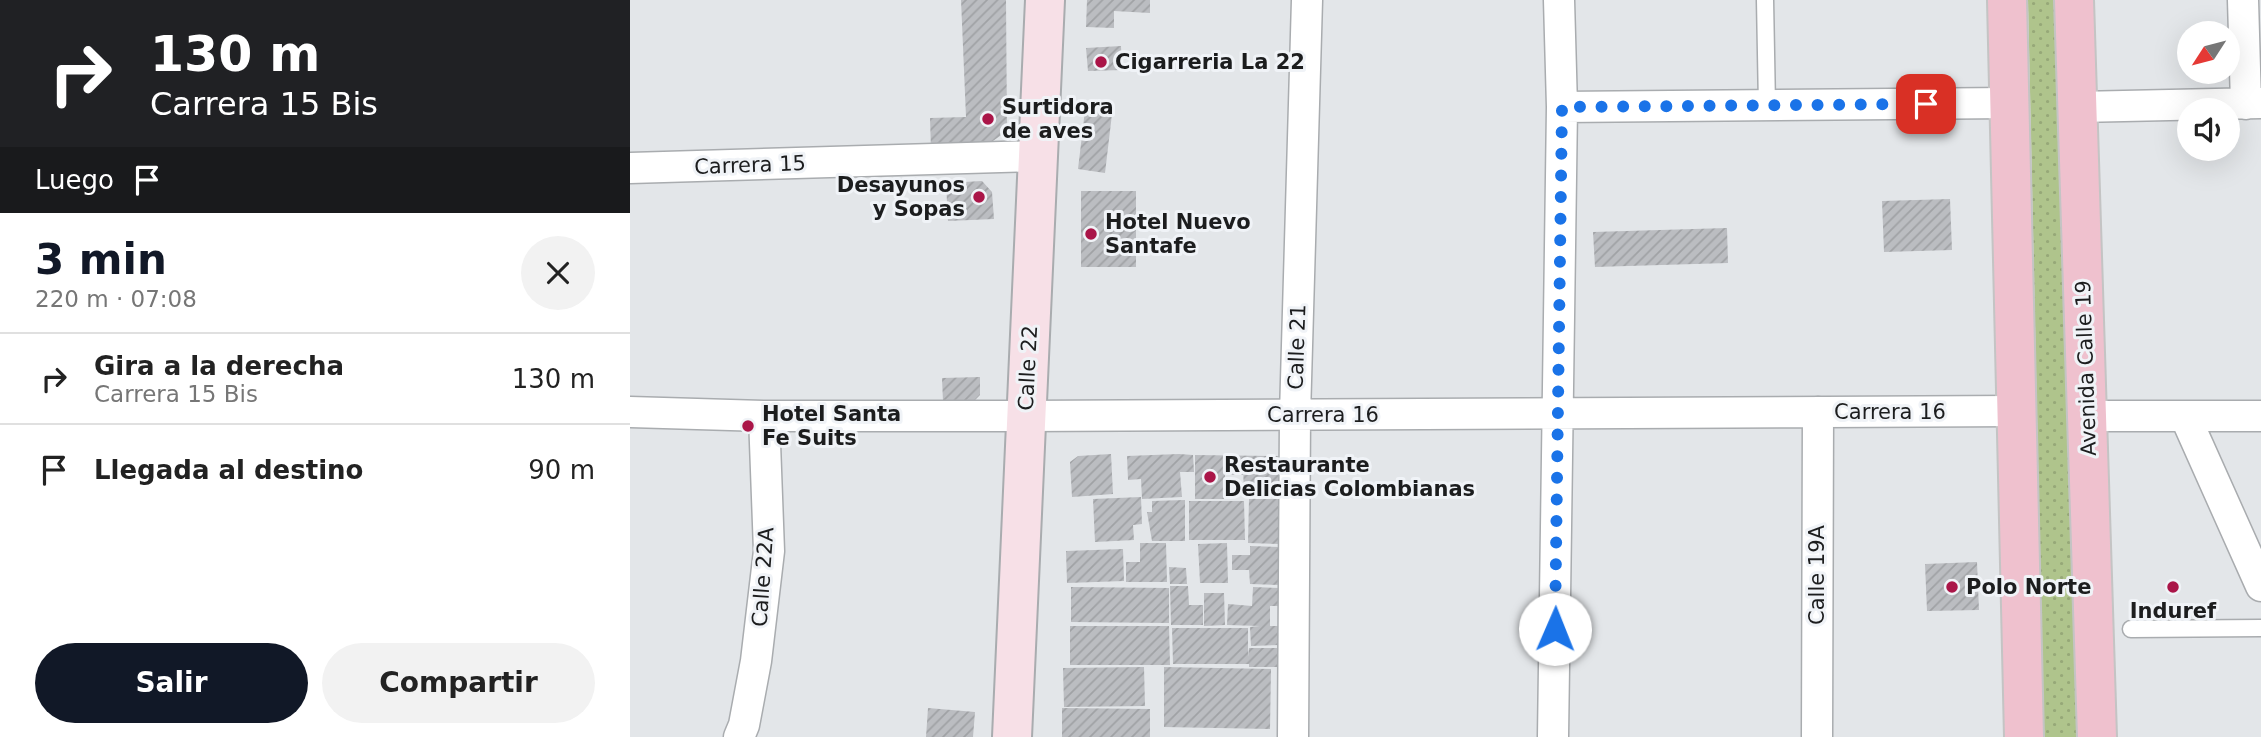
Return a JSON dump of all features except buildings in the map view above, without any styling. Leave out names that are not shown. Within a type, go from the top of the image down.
[{"type":"main road","points":[[2007,0],[2024,737]]},
{"type":"main road","name":"Avenida Calle 19","points":[[2074,0],[2097,737]]},
{"type":"street","name":"Calle 22","points":[[1012,737],[1045,0]]},
{"type":"street","name":"Calle 21","points":[[1293,737],[1294,415],[1307,0]]},
{"type":"street","points":[[1553,737],[1562,107],[1559,0]]},
{"type":"street","points":[[2078,107],[2254,103],[2243,0]]},
{"type":"street","points":[[1562,107],[2009,103]]},
{"type":"street","name":"Carrera 15","points":[[630,168],[1038,156]]},
{"type":"street","name":"Carrera 16","points":[[630,412],[764,416],[1025,416],[2016,411]]},
{"type":"street","name":"Calle 19A","points":[[1816,737],[1818,412]]},
{"type":"street","name":"Calle 22A","points":[[739,737],[744,725],[756,661],[769,551],[764,416]]},
{"type":"street","points":[[2087,416],[2261,416]]},
{"type":"street","points":[[2185,416],[2261,586]]},
{"type":"lane","points":[[1765,0],[1767,106]]},
{"type":"lane","points":[[2131,629],[2261,628]]},
{"type":"green space","points":[[2028,0],[2058,0],[2078,737],[2044,737]]},
{"type":"place","name":"Cigarreria La 22","points":[[1101,62]]},
{"type":"place","name":"Surtidora de aves","points":[[988,119]]},
{"type":"place","name":"Desayunos y Sopas","points":[[979,197]]},
{"type":"place","name":"Hotel Nuevo Santafe","points":[[1091,234]]},
{"type":"place","name":"Hotel Santa Fe Suits","points":[[748,426]]},
{"type":"place","name":"Restaurante Delicias Colombianas","points":[[1210,477]]},
{"type":"place","name":"Polo Norte","points":[[1952,587]]},
{"type":"place","name":"Induref","points":[[2173,587]]},
{"type":"route","points":[[1555,629],[1562,107],[1926,104]]}]
